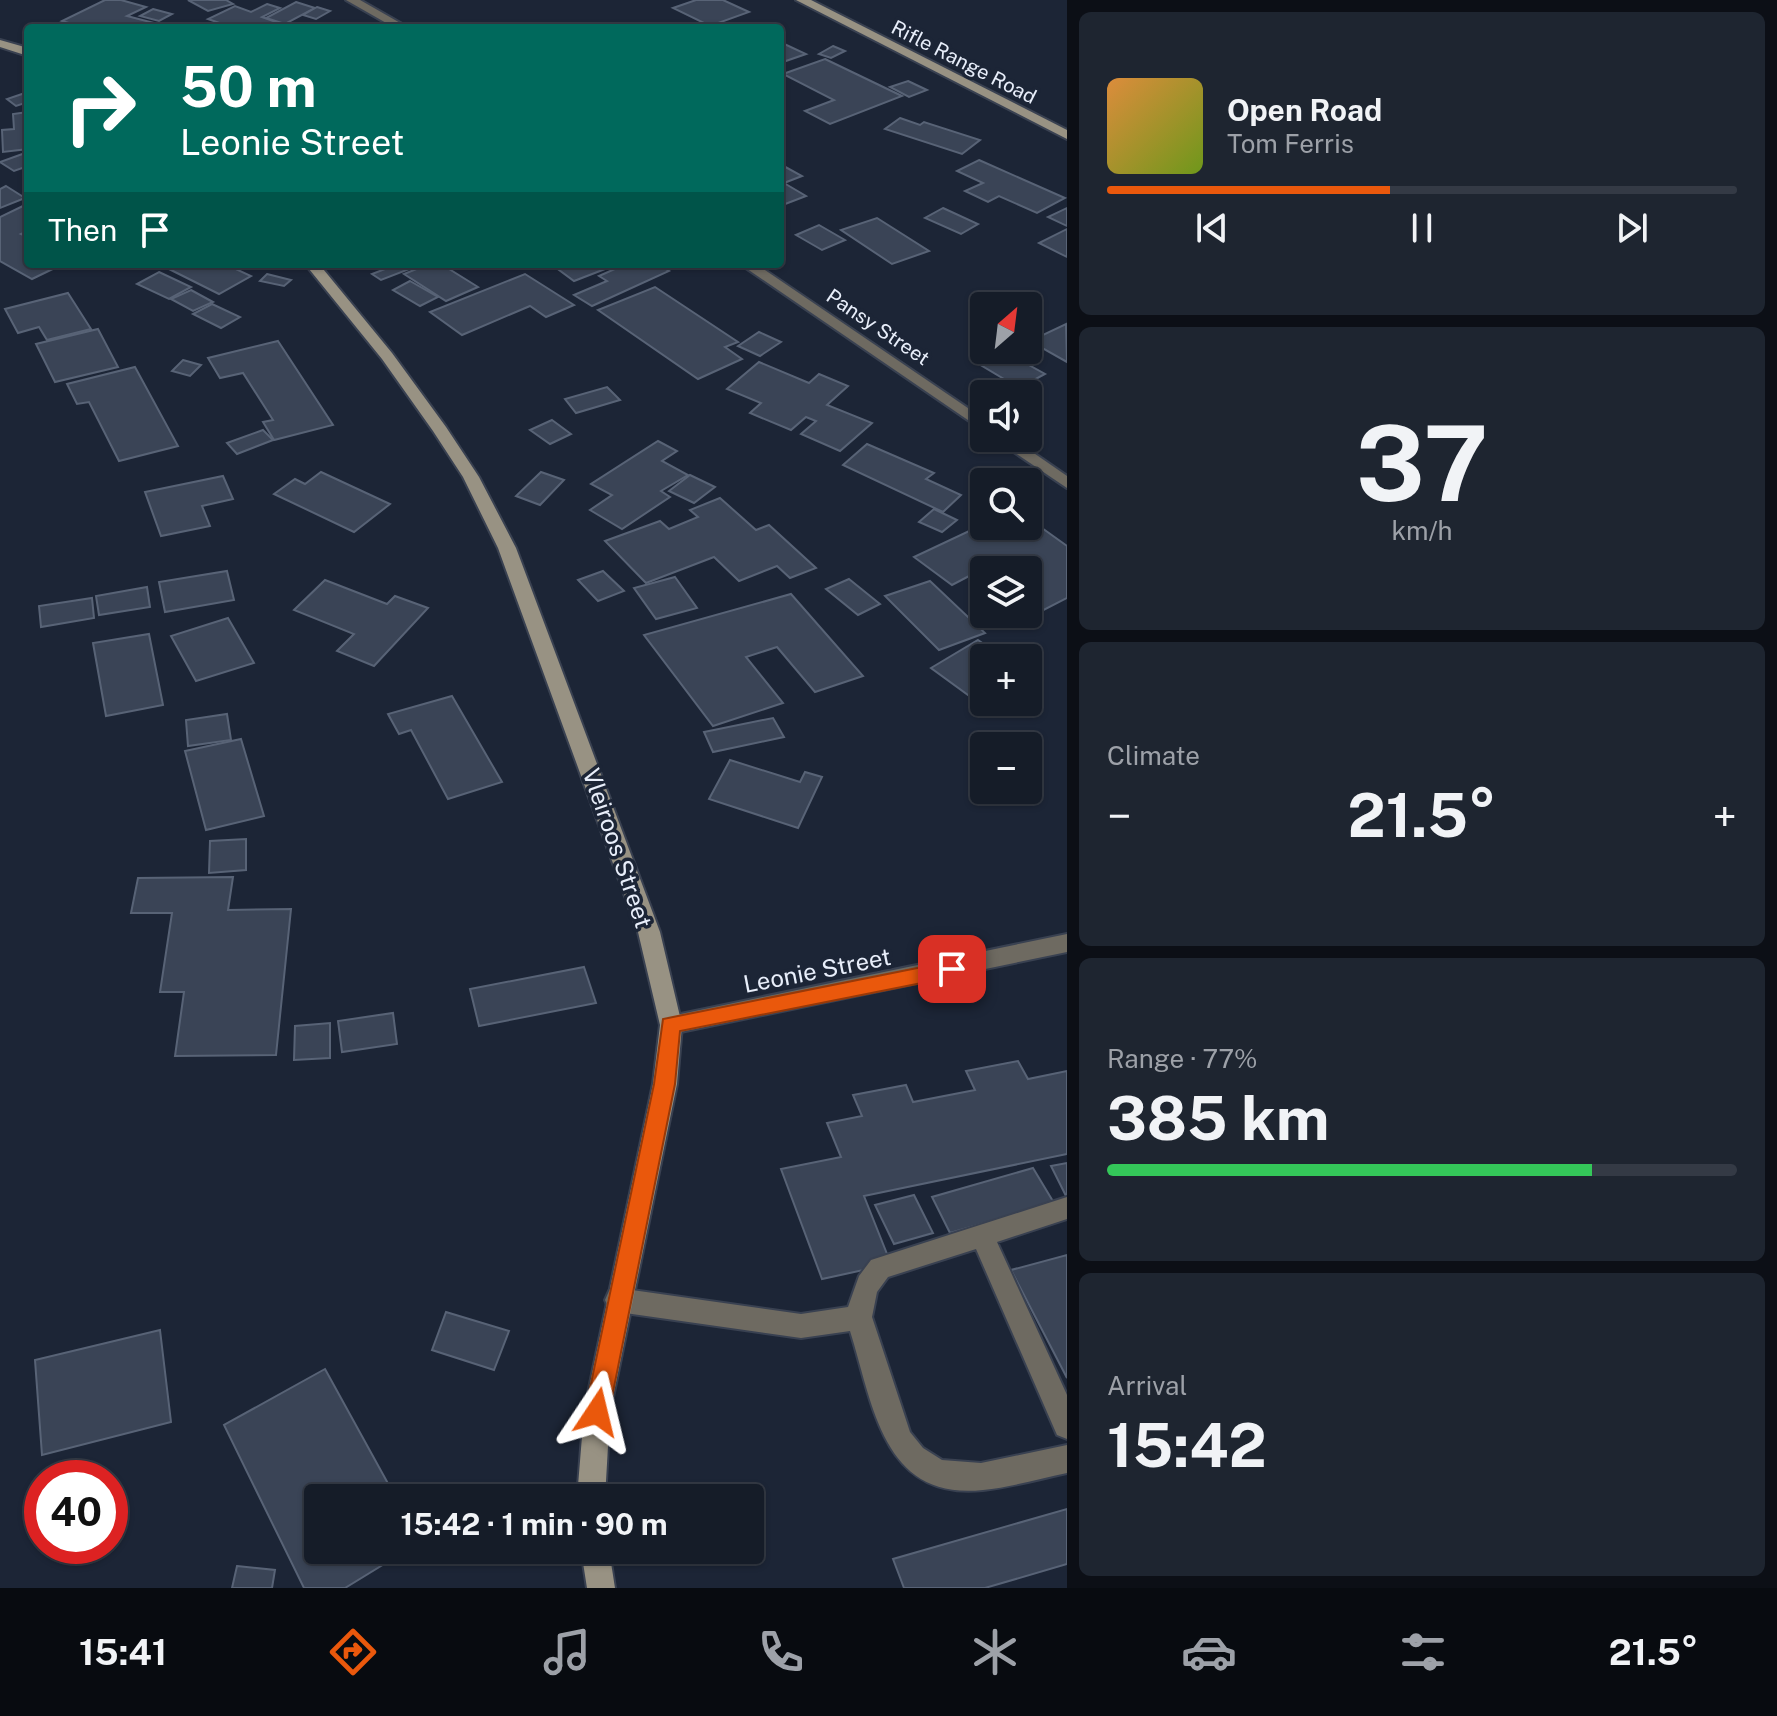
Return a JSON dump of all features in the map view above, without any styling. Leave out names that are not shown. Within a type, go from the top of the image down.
[{"type":"street","points":[[352,0],[396,24]]},
{"type":"street","name":"Rifle Range Road","points":[[802,0],[1067,135]]},
{"type":"street","points":[[0,43],[24,51]]},
{"type":"street","name":"Vleiroos Street","points":[[315,268],[387,356],[440,430],[471,477],[507,548],[649,932],[671,1025],[665,1084],[597,1412],[592,1484]]},
{"type":"street","name":"Pansy Street","points":[[753,268],[970,416]]},
{"type":"street","points":[[1022,452],[1067,483]]},
{"type":"street","name":"Leonie Street","points":[[671,1025],[1067,943]]},
{"type":"street","points":[[1067,1208],[880,1268],[871,1277],[860,1303],[859,1317],[899,1440],[913,1458],[939,1473],[981,1477],[1067,1459]]},
{"type":"street","points":[[982,1235],[1067,1426]]},
{"type":"street","points":[[618,1300],[801,1326],[859,1317]]},
{"type":"street","points":[[597,1564],[601,1588]]},
{"type":"building","points":[[105,0],[121,0],[146,7],[127,16],[158,24],[72,24],[62,21]]},
{"type":"building","points":[[188,0],[226,0],[233,4],[208,11]]},
{"type":"building","points":[[696,0],[723,0],[749,12],[716,24],[706,24],[673,8]]},
{"type":"building","points":[[296,2],[315,8],[285,24],[266,18]]},
{"type":"building","points":[[267,4],[280,8],[262,17],[276,22],[272,24],[222,24],[208,19],[235,6],[251,12]]},
{"type":"building","points":[[317,7],[330,11],[316,19],[303,15]]},
{"type":"building","points":[[153,9],[172,14],[159,21],[140,16]]},
{"type":"building","points":[[784,44],[806,54],[784,62]]},
{"type":"building","points":[[833,46],[845,51],[831,58],[819,54]]},
{"type":"building","points":[[825,59],[902,96],[830,124],[805,111],[834,100],[784,74]]},
{"type":"building","points":[[908,81],[927,90],[909,97],[890,87]]},
{"type":"building","points":[[24,93],[24,103],[16,106],[7,99]]},
{"type":"building","points":[[24,113],[24,149],[3,152],[2,130],[14,129],[13,114]]},
{"type":"building","points":[[900,118],[920,125],[924,122],[980,140],[962,154],[885,129]]},
{"type":"building","points":[[24,153],[24,167],[14,171],[0,162]]},
{"type":"building","points":[[979,160],[1065,198],[1037,213],[999,196],[988,202],[965,191],[983,183],[957,171]]},
{"type":"building","points":[[784,166],[802,176],[784,183]]},
{"type":"building","points":[[784,183],[806,196],[784,204]]},
{"type":"building","points":[[6,186],[24,198],[0,208],[0,189]]},
{"type":"building","points":[[24,205],[24,233],[21,234],[24,235],[24,268],[55,268],[32,279],[0,261],[0,217]]},
{"type":"building","points":[[943,208],[978,224],[961,234],[925,218]]},
{"type":"building","points":[[1067,208],[1067,226],[1048,217]]},
{"type":"building","points":[[877,218],[929,251],[892,264],[841,230]]},
{"type":"building","points":[[819,225],[845,240],[822,250],[796,235]]},
{"type":"building","points":[[1067,229],[1067,257],[1039,243]]},
{"type":"building","points":[[167,268],[234,268],[251,276],[219,294]]},
{"type":"building","points":[[388,268],[412,268],[381,280],[372,274]]},
{"type":"building","points":[[419,268],[447,268],[478,287],[446,301],[404,274]]},
{"type":"building","points":[[556,268],[608,268],[574,281]]},
{"type":"building","points":[[617,268],[664,268],[669,271],[592,306],[574,295],[607,281],[599,276]]},
{"type":"building","points":[[159,272],[191,287],[169,299],[137,284]]},
{"type":"building","points":[[267,274],[291,280],[284,286],[260,281]]},
{"type":"building","points":[[525,274],[574,305],[546,317],[530,306],[462,335],[430,312]]},
{"type":"building","points":[[410,281],[438,297],[420,306],[393,290]]},
{"type":"building","points":[[655,287],[738,342],[725,347],[742,359],[698,379],[598,310]]},
{"type":"building","points":[[191,290],[213,302],[193,311],[171,299]]},
{"type":"building","points":[[68,293],[91,329],[47,340],[39,327],[18,333],[5,309]]},
{"type":"building","points":[[212,304],[240,317],[221,328],[193,314]]},
{"type":"building","points":[[1066,324],[1067,362],[1042,348],[1042,335]]},
{"type":"building","points":[[98,329],[118,367],[55,382],[36,344]]},
{"type":"building","points":[[759,332],[781,342],[760,356],[738,346]]},
{"type":"building","points":[[278,341],[333,425],[274,440],[263,422],[273,420],[243,373],[220,378],[208,358]]},
{"type":"building","points":[[183,360],[201,365],[190,376],[172,371]]},
{"type":"building","points":[[759,362],[809,383],[819,374],[848,386],[827,405],[872,423],[840,451],[801,434],[816,421],[806,417],[791,430],[750,413],[761,403],[727,389]]},
{"type":"building","points":[[979,364],[1027,364],[1045,374],[1034,380],[1006,380]]},
{"type":"building","points":[[135,367],[178,446],[119,461],[89,402],[77,404],[67,384]]},
{"type":"building","points":[[607,387],[620,400],[576,413],[565,399]]},
{"type":"building","points":[[552,420],[571,434],[550,444],[530,430]]},
{"type":"building","points":[[263,430],[273,440],[237,454],[227,443]]},
{"type":"building","points":[[658,441],[677,451],[662,461],[688,475],[661,491],[670,497],[622,529],[590,510],[612,495],[591,484]]},
{"type":"building","points":[[867,444],[934,473],[926,479],[961,495],[943,512],[843,465]]},
{"type":"building","points":[[321,472],[390,504],[354,532],[274,494],[295,479],[305,484]]},
{"type":"building","points":[[541,472],[564,480],[540,505],[516,496]]},
{"type":"building","points":[[690,475],[715,487],[694,503],[669,491]]},
{"type":"building","points":[[223,476],[233,499],[202,506],[210,526],[161,536],[145,492]]},
{"type":"building","points":[[720,498],[756,530],[769,525],[816,568],[790,578],[777,566],[739,581],[714,557],[646,583],[605,541],[660,521],[669,529],[698,517],[690,510]]},
{"type":"building","points":[[934,509],[957,520],[942,532],[919,522]]},
{"type":"building","points":[[1042,528],[1067,546],[1067,598],[1042,611],[1042,556],[970,556],[970,576],[952,585],[914,557],[970,531],[970,540],[1042,540]]},
{"type":"building","points":[[227,571],[234,600],[165,612],[159,582]]},
{"type":"building","points":[[603,571],[624,591],[598,601],[578,580]]},
{"type":"building","points":[[675,577],[697,608],[656,619],[634,588]]},
{"type":"building","points":[[849,579],[880,604],[858,615],[826,589]]},
{"type":"building","points":[[325,580],[387,604],[395,596],[428,608],[374,666],[337,651],[354,634],[294,610]]},
{"type":"building","points":[[930,581],[970,619],[970,628],[980,628],[985,633],[939,650],[885,596]]},
{"type":"building","points":[[147,587],[150,607],[99,615],[96,596]]},
{"type":"building","points":[[791,594],[863,676],[815,692],[777,647],[746,657],[783,703],[713,726],[644,635]]},
{"type":"building","points":[[92,598],[94,618],[41,627],[39,606]]},
{"type":"building","points":[[228,618],[254,663],[196,681],[171,636]]},
{"type":"building","points":[[149,634],[163,705],[106,716],[93,643]]},
{"type":"building","points":[[970,645],[970,696],[931,668]]},
{"type":"building","points":[[452,696],[502,782],[448,799],[411,730],[399,734],[388,714]]},
{"type":"building","points":[[227,714],[231,740],[188,746],[186,720]]},
{"type":"building","points":[[773,718],[784,737],[713,752],[704,732]]},
{"type":"building","points":[[241,739],[264,816],[206,830],[185,751]]},
{"type":"building","points":[[730,760],[800,782],[805,772],[822,777],[798,828],[709,799]]},
{"type":"building","points":[[246,839],[246,870],[209,873],[210,841]]},
{"type":"building","points":[[233,877],[228,910],[291,909],[276,1055],[175,1056],[184,992],[160,992],[172,913],[131,913],[138,878]]},
{"type":"building","points":[[584,967],[596,1003],[479,1026],[470,989]]},
{"type":"building","points":[[393,1013],[397,1044],[342,1052],[338,1021]]},
{"type":"building","points":[[330,1023],[330,1058],[294,1060],[295,1026]]},
{"type":"building","points":[[1018,1061],[1028,1079],[1067,1071],[1067,1154],[864,1196],[891,1264],[822,1279],[781,1169],[841,1157],[827,1123],[862,1116],[853,1095],[906,1085],[913,1102],[975,1090],[966,1071]]},
{"type":"building","points":[[1067,1163],[1067,1198],[1051,1166]]},
{"type":"building","points":[[1033,1168],[1054,1203],[950,1233],[932,1197]]},
{"type":"building","points":[[914,1195],[933,1233],[894,1244],[875,1205]]},
{"type":"building","points":[[1067,1255],[1067,1378],[1011,1270]]},
{"type":"building","points":[[446,1312],[509,1331],[494,1370],[432,1350]]},
{"type":"building","points":[[160,1330],[171,1422],[42,1455],[35,1360]]},
{"type":"building","points":[[325,1369],[388,1484],[304,1484],[304,1564],[384,1564],[345,1588],[304,1588],[224,1425]]},
{"type":"building","points":[[1067,1509],[1067,1564],[985,1588],[904,1588],[893,1559]]},
{"type":"building","points":[[237,1566],[275,1570],[272,1588],[232,1588]]},
{"type":"route","points":[[597,1412],[665,1084],[671,1025],[952,969]]}]
